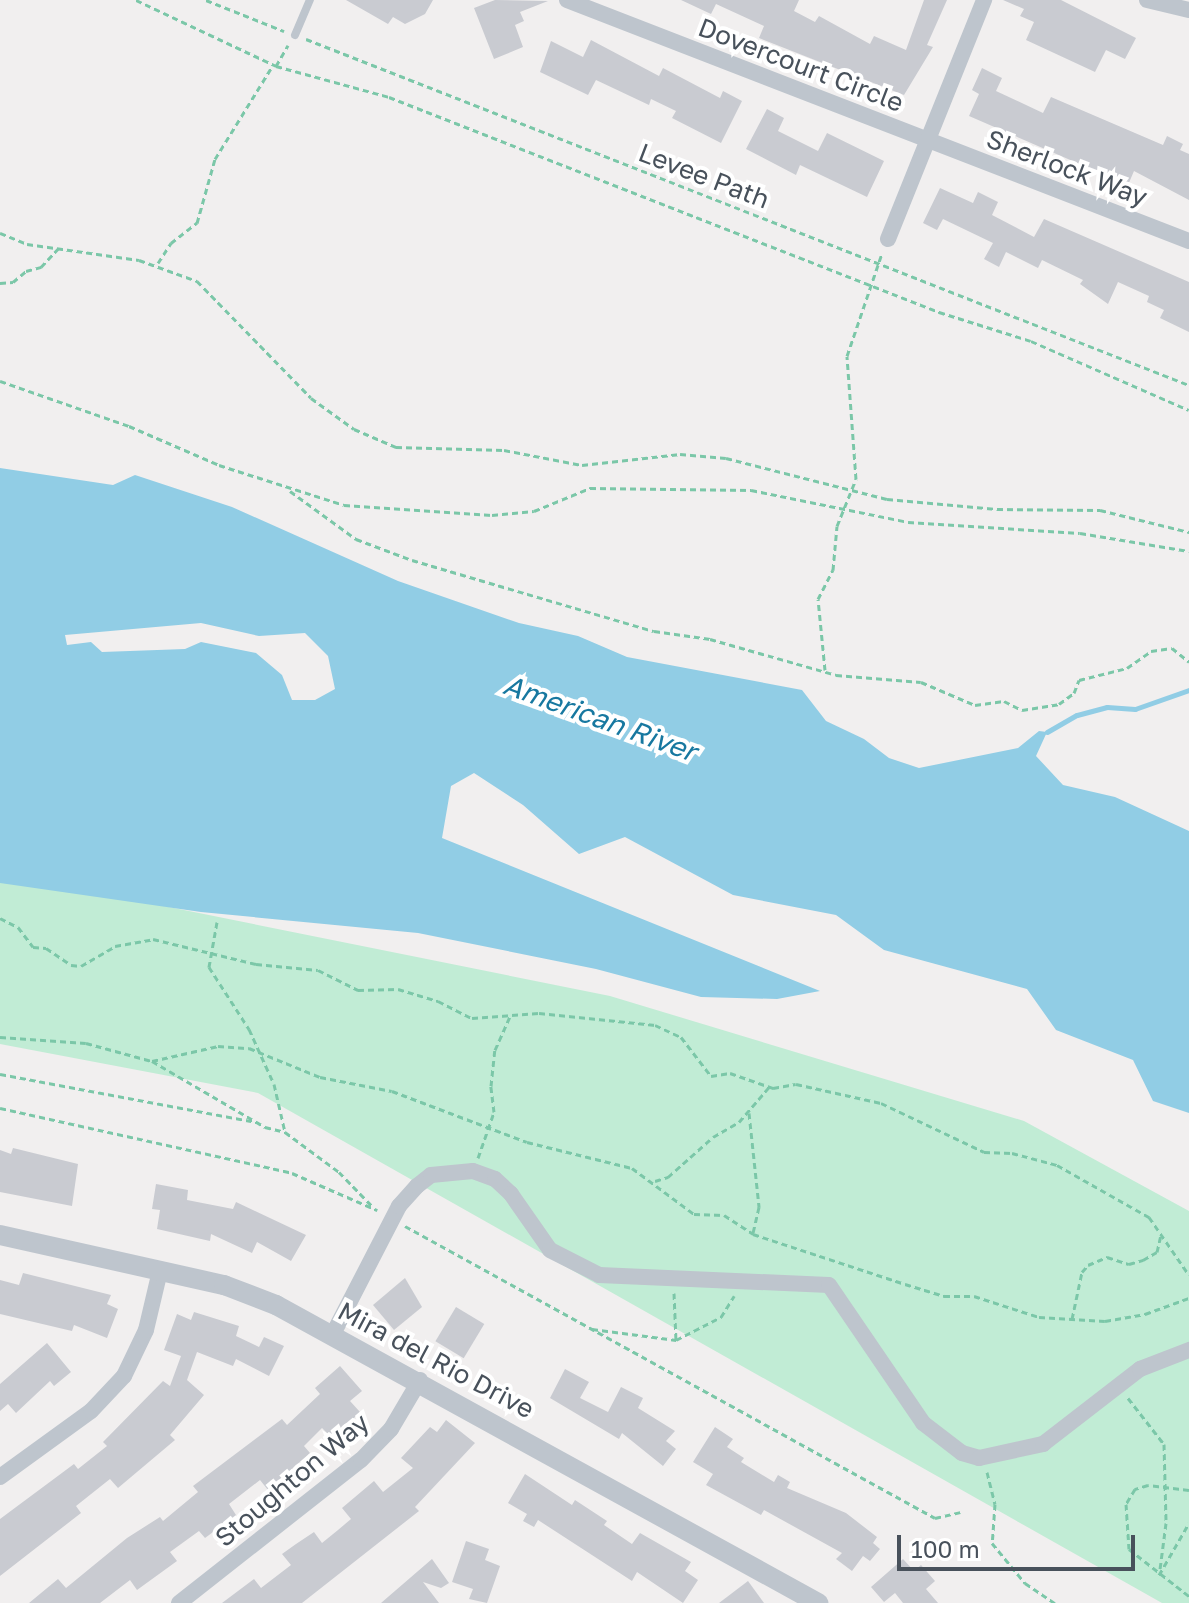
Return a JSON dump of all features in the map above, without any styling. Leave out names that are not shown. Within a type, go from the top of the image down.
[{"type":"street","name":"Dovercourt Circle","points":[[567,0],[928,140]]},
{"type":"street","points":[[888,239],[984,0]]},
{"type":"street","points":[[1147,0],[1189,10]]},
{"type":"street","name":"Sherlock Way","points":[[928,140],[1189,241]]},
{"type":"street","points":[[333,1334],[393,1219],[431,1175],[473,1171],[495,1179],[511,1194],[550,1250],[577,1267],[599,1275],[737,1278],[829,1285],[923,1423],[962,1453],[983,1458],[1043,1444],[1140,1369],[1189,1350]]},
{"type":"street","name":"Mira del Rio Drive","points":[[0,1235],[245,1292],[420,1380],[818,1603]]},
{"type":"street","points":[[0,1477],[91,1411],[124,1376],[146,1330],[160,1271]]},
{"type":"street","name":"Stoughton Way","points":[[179,1603],[361,1460],[391,1429],[420,1380]]},
{"type":"lane","points":[[295,35],[310,0]]},
{"type":"path","points":[[136,0],[274,65],[389,97],[871,285],[1031,341],[1189,410]]},
{"type":"path","name":"Levee Path","points":[[206,0],[1189,385]]},
{"type":"path","points":[[157,264],[171,243],[197,223],[206,203],[203,188],[215,159],[295,35]]},
{"type":"path","points":[[0,233],[58,249],[157,264],[210,291],[338,419],[396,447],[483,448],[582,465],[704,455],[789,470],[852,490],[937,505],[1100,510],[1189,532]]},
{"type":"path","points":[[825,671],[818,599],[833,570],[843,507],[852,490],[847,356],[888,239]]},
{"type":"path","points":[[0,283],[13,282],[26,271],[41,267],[58,249]]},
{"type":"path","points":[[0,381],[288,488],[344,505],[492,515],[534,511],[590,488],[751,490],[908,522],[1080,533],[1189,551]]},
{"type":"path","points":[[288,488],[356,539],[379,549],[654,631],[710,639],[851,678],[921,682],[966,703],[1004,701],[1022,710],[1059,704],[1074,693],[1079,680],[1127,668],[1151,651],[1172,648],[1189,662]]},
{"type":"path","points":[[0,918],[18,927],[33,947],[46,948],[71,965],[81,966],[107,949],[137,940],[153,939],[256,964],[318,970],[358,990],[398,989],[472,1018],[539,1013],[655,1025],[681,1037],[711,1076],[730,1073],[770,1086],[811,1086],[881,1103],[984,1152],[1012,1153],[1057,1165],[1149,1217],[1189,1275]]},
{"type":"path","points":[[217,922],[209,952],[211,973],[229,991],[258,1050],[285,1132]]},
{"type":"path","points":[[473,1171],[495,1104],[491,1086],[495,1050],[510,1017]]},
{"type":"path","points":[[0,1037],[86,1043],[152,1061],[257,1122]]},
{"type":"path","points":[[152,1061],[228,1045],[258,1050],[320,1077],[392,1091],[489,1129],[632,1168],[686,1210],[724,1215],[753,1234],[944,1296],[974,1296],[1039,1317],[1072,1319],[1134,1317],[1189,1298]]},
{"type":"path","points":[[0,1074],[257,1122],[285,1132],[356,1187],[375,1209]]},
{"type":"path","points":[[653,1182],[668,1177],[749,1113],[770,1086]]},
{"type":"path","points":[[0,1108],[292,1173],[375,1209],[935,1518],[960,1512]]},
{"type":"path","points":[[749,1113],[759,1207],[753,1234]]},
{"type":"path","points":[[1072,1319],[1082,1272],[1088,1265],[1107,1257],[1129,1264],[1143,1260],[1157,1252],[1161,1234]]},
{"type":"path","points":[[676,1340],[671,1312],[677,1277]]},
{"type":"path","points":[[589,1329],[676,1340],[721,1317],[733,1300],[737,1278]]},
{"type":"path","points":[[1116,1387],[1164,1444],[1159,1575]]},
{"type":"path","points":[[983,1458],[995,1504],[992,1543],[1025,1583],[1055,1603]]},
{"type":"path","points":[[1189,1490],[1164,1485],[1135,1489],[1126,1504],[1129,1549],[1189,1596]]},
{"type":"path","points":[[1160,1569],[1189,1523]]},
{"type":"green space","points":[[0,873],[610,996],[1024,1121],[1189,1211],[1189,1603],[1162,1603],[258,1093],[0,1044]]},
{"type":"water","name":"American River","points":[[0,468],[113,485],[135,475],[232,507],[398,581],[519,623],[578,636],[627,657],[802,690],[826,721],[864,739],[889,758],[919,768],[1018,748],[1039,731],[1047,732],[1036,756],[1063,785],[1115,797],[1189,831],[1189,1113],[1153,1101],[1133,1060],[1056,1030],[1027,989],[884,950],[836,915],[733,895],[625,837],[579,854],[523,805],[474,773],[451,786],[442,838],[820,991],[777,999],[701,997],[596,969],[418,933],[201,912],[0,883]],"holes":[[[201,623],[259,636],[305,633],[328,656],[335,689],[315,700],[292,700],[282,675],[256,653],[201,642],[185,649],[102,652],[91,642],[67,645],[65,635]]]},
{"type":"building","points":[[346,0],[433,0],[425,14],[405,24],[393,17],[388,24]]},
{"type":"building","points":[[495,0],[548,1],[520,12],[524,21],[515,25],[523,47],[494,59],[474,8]]},
{"type":"building","points":[[681,0],[799,0],[794,11],[815,22],[819,16],[870,44],[874,36],[906,50],[924,0],[947,0],[927,45],[933,47],[904,95],[759,38],[764,26],[716,4],[711,14]]},
{"type":"building","points":[[1003,0],[1061,0],[1136,38],[1125,59],[1106,50],[1095,72],[1026,40],[1034,22],[1020,16],[1024,9]]},
{"type":"building","points":[[591,40],[659,76],[663,68],[720,98],[723,91],[742,101],[721,143],[672,118],[676,111],[651,99],[649,105],[596,80],[588,95],[540,72],[551,41],[583,57]]},
{"type":"building","points":[[982,68],[1002,78],[996,91],[1043,113],[1051,97],[1163,145],[1167,136],[1183,144],[1180,150],[1189,154],[1189,200],[1134,171],[1128,185],[969,116],[979,94],[972,90]]},
{"type":"building","points":[[767,109],[784,118],[778,131],[818,151],[827,133],[884,161],[867,197],[800,165],[796,175],[746,149]]},
{"type":"building","points":[[940,188],[973,203],[978,192],[998,202],[992,215],[1034,237],[1044,219],[1189,282],[1189,332],[1160,318],[1164,310],[1147,302],[1149,296],[1118,282],[1108,304],[1080,284],[1083,280],[1042,260],[1038,268],[1006,252],[999,267],[984,259],[993,243],[943,219],[937,230],[923,223]]},
{"type":"building","points":[[13,1148],[78,1164],[72,1206],[0,1192],[0,1150],[11,1154]]},
{"type":"building","points":[[156,1184],[188,1190],[187,1200],[233,1209],[236,1202],[306,1235],[291,1261],[257,1242],[252,1253],[211,1234],[210,1241],[157,1229],[160,1210],[152,1209]]},
{"type":"building","points":[[23,1273],[111,1295],[107,1304],[118,1309],[107,1338],[74,1325],[72,1331],[0,1314],[0,1280],[19,1285]]},
{"type":"building","points":[[405,1278],[422,1307],[394,1330],[373,1305]]},
{"type":"building","points":[[456,1307],[484,1324],[464,1358],[435,1341]]},
{"type":"building","points":[[194,1312],[239,1326],[236,1336],[259,1347],[264,1337],[284,1346],[269,1376],[236,1359],[233,1366],[197,1352],[187,1380],[204,1395],[170,1435],[175,1440],[118,1488],[110,1479],[76,1506],[81,1513],[0,1576],[0,1519],[74,1464],[78,1469],[107,1446],[103,1442],[163,1381],[170,1386],[181,1356],[164,1350],[177,1314],[191,1320]]},
{"type":"building","points":[[47,1343],[71,1372],[54,1386],[50,1381],[16,1413],[8,1404],[0,1411],[0,1384]]},
{"type":"building","points":[[340,1366],[362,1391],[350,1401],[360,1412],[333,1439],[322,1428],[304,1446],[310,1453],[268,1490],[260,1480],[229,1504],[236,1515],[205,1538],[199,1531],[170,1552],[177,1561],[137,1590],[130,1580],[100,1603],[29,1603],[58,1579],[66,1588],[127,1538],[160,1517],[163,1521],[198,1492],[193,1486],[282,1419],[287,1425],[320,1394],[315,1388]]},
{"type":"building","points":[[565,1369],[589,1382],[580,1398],[608,1412],[621,1387],[643,1398],[638,1408],[675,1431],[666,1441],[676,1449],[663,1466],[622,1433],[619,1439],[550,1398]]},
{"type":"building","points":[[446,1420],[475,1443],[415,1507],[419,1511],[302,1603],[222,1603],[254,1579],[261,1588],[291,1565],[282,1554],[314,1532],[322,1543],[338,1530],[351,1519],[342,1508],[374,1481],[383,1492],[413,1468],[401,1458],[430,1427],[437,1432]]},
{"type":"building","points":[[715,1427],[733,1439],[727,1447],[744,1458],[741,1462],[774,1482],[778,1475],[790,1482],[787,1488],[846,1513],[877,1537],[873,1543],[880,1549],[870,1561],[863,1556],[852,1571],[836,1559],[842,1553],[764,1510],[761,1515],[706,1485],[713,1474],[693,1462]]},
{"type":"building","points":[[525,1474],[572,1505],[575,1500],[607,1521],[604,1525],[632,1544],[640,1533],[691,1562],[685,1571],[698,1580],[683,1603],[637,1572],[632,1581],[538,1520],[534,1527],[523,1521],[527,1514],[508,1503]]},
{"type":"building","points":[[466,1541],[489,1549],[485,1560],[500,1566],[487,1603],[469,1599],[473,1589],[452,1582]]},
{"type":"building","points":[[432,1559],[449,1583],[441,1588],[423,1582],[439,1603],[381,1603]]},
{"type":"building","points":[[903,1559],[914,1571],[921,1565],[935,1581],[926,1589],[938,1603],[903,1603],[895,1593],[884,1602],[871,1587]]},
{"type":"building","points":[[748,1581],[764,1603],[719,1603]]},
{"type":"waterway","points":[[1047,732],[1077,715],[1107,707],[1135,709],[1189,690]]}]
